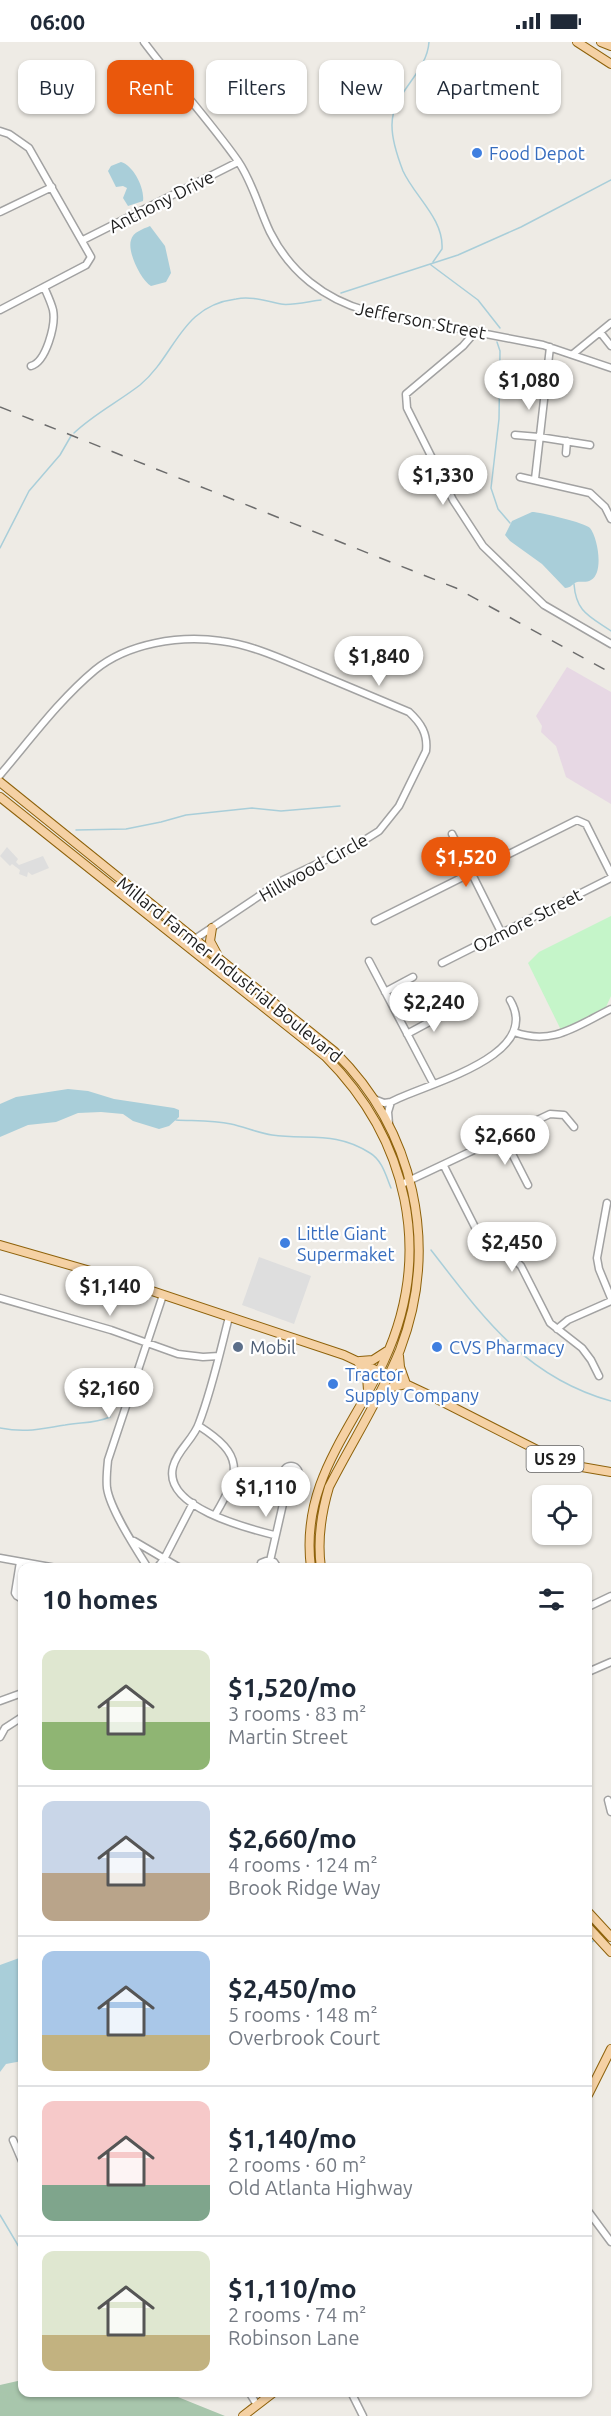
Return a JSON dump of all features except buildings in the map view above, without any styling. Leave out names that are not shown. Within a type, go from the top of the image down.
[{"type":"main road","points":[[577,42],[611,64]]},
{"type":"main road","points":[[601,42],[610,44]]},
{"type":"main road","name":"Millard Farmer Industrial Boulevard","points":[[0,782],[335,1052],[360,1079],[374,1099],[399,1147],[411,1182],[418,1223],[419,1261],[412,1309],[399,1352],[389,1375],[329,1488],[323,1509],[319,1539],[321,1563]]},
{"type":"main road","name":"Millard Farmer Industrial Boulevard","points":[[0,797],[325,1056],[346,1077],[381,1130],[402,1184],[408,1226],[410,1258],[404,1302],[390,1347],[379,1371],[318,1485],[310,1526],[311,1563]]},
{"type":"main road","points":[[212,928],[211,945],[228,966]]},
{"type":"main road","name":"US 29","points":[[0,1245],[319,1346],[389,1375],[553,1458],[576,1466],[611,1472]]},
{"type":"main road","points":[[368,1390],[367,1377],[357,1361],[373,1360],[390,1347]]},
{"type":"main road","points":[[377,1396],[392,1386],[406,1384],[400,1368],[399,1352]]},
{"type":"main road","points":[[592,1916],[611,1937]]},
{"type":"main road","points":[[592,1931],[611,1952]]},
{"type":"main road","points":[[592,2087],[611,2049]]},
{"type":"main road","points":[[243,2416],[267,2397]]},
{"type":"street","name":"Jefferson Street","points":[[144,42],[238,162],[251,186],[270,232],[284,256],[307,280],[327,295],[367,311],[550,347],[611,368]]},
{"type":"street","points":[[0,131],[9,134],[29,148],[91,253],[89,263],[0,310]]},
{"type":"street","name":"Anthony Drive","points":[[83,240],[238,162]]},
{"type":"street","points":[[0,212],[52,187]]},
{"type":"street","points":[[31,366],[41,358],[53,324],[53,310],[44,287]]},
{"type":"street","points":[[573,354],[611,323]]},
{"type":"street","points":[[476,331],[463,346],[405,394],[407,408],[453,500],[483,546],[544,605],[611,644]]},
{"type":"street","points":[[600,332],[611,346]]},
{"type":"street","points":[[535,478],[550,347]]},
{"type":"street","points":[[515,435],[590,445]]},
{"type":"street","points":[[566,453],[567,441]]},
{"type":"street","points":[[520,477],[535,478],[590,493],[605,507],[611,519]]},
{"type":"street","name":"Hillwood Circle","points":[[0,776],[54,712],[95,670],[136,650],[178,639],[221,641],[262,651],[409,711],[424,731],[427,742],[426,751],[399,806],[379,831],[355,846],[283,879],[186,945]]},
{"type":"street","points":[[375,921],[580,820],[586,824],[611,876]]},
{"type":"street","points":[[452,834],[501,932]]},
{"type":"street","name":"Ozmore Street","points":[[442,963],[611,876]]},
{"type":"street","points":[[369,961],[433,1083]]},
{"type":"street","points":[[385,992],[413,977]]},
{"type":"street","points":[[374,1099],[384,1103],[391,1102],[433,1083],[459,1075],[491,1056],[514,1032],[516,1011],[510,1000]]},
{"type":"street","points":[[514,1032],[528,1037],[548,1038],[611,1009],[611,1001]]},
{"type":"street","points":[[407,1034],[433,1020],[441,1010]]},
{"type":"street","points":[[389,1124],[388,1112],[391,1102]]},
{"type":"street","points":[[402,1184],[411,1182],[553,1113],[564,1115],[574,1127]]},
{"type":"street","points":[[503,1136],[528,1185]]},
{"type":"street","points":[[444,1166],[481,1239],[512,1257],[521,1266],[550,1323],[582,1348],[591,1360],[598,1376]]},
{"type":"street","points":[[557,1329],[568,1320],[611,1299],[597,1264],[607,1203]]},
{"type":"street","points":[[145,1563],[112,1503],[107,1491],[106,1478],[108,1460],[163,1295]]},
{"type":"street","points":[[0,1298],[111,1330],[178,1354],[219,1356]]},
{"type":"street","points":[[228,1317],[199,1426],[173,1465],[172,1476],[179,1494],[193,1503],[233,1524],[274,1535]]},
{"type":"street","points":[[199,1426],[224,1443],[233,1459],[233,1478],[230,1489],[215,1515]]},
{"type":"street","points":[[270,1561],[274,1535],[288,1482]]},
{"type":"street","points":[[161,1563],[193,1503]]},
{"type":"street","points":[[132,1540],[171,1563]]},
{"type":"street","points":[[0,1558],[24,1563]]},
{"type":"street","points":[[263,1563],[264,1561],[274,1563]]},
{"type":"street","points":[[18,1574],[15,1593],[18,1597]]},
{"type":"street","points":[[592,1605],[611,1596]]},
{"type":"street","points":[[592,1670],[611,1662]]},
{"type":"street","points":[[0,1701],[18,1694]]},
{"type":"street","points":[[0,1737],[5,1728],[18,1720]]},
{"type":"street","points":[[608,1800],[611,1812]]},
{"type":"street","points":[[13,2140],[18,2152]]},
{"type":"street","points":[[592,2216],[611,2242]]},
{"type":"street","points":[[252,2397],[257,2405]]},
{"type":"street","points":[[354,2397],[363,2416]]},
{"type":"shaded area","points":[[567,667],[611,692],[611,804],[566,777],[556,746],[541,732],[542,726],[536,716]]},
{"type":"shaded area","points":[[7,847],[18,859],[16,862],[19,865],[43,856],[49,868],[32,875],[28,872],[27,877],[19,874],[20,870],[12,864],[10,866],[0,856]]},
{"type":"shaded area","points":[[259,1257],[311,1276],[294,1324],[242,1305]]},
{"type":"green space","points":[[611,916],[611,996],[606,1007],[561,1030],[528,963],[539,952]]},
{"type":"green space","points":[[18,2381],[18,2397],[178,2397],[225,2416],[0,2416],[0,2385]]},
{"type":"water","points":[[121,162],[130,168],[137,178],[142,190],[143,201],[128,206],[123,198],[127,188],[116,187],[108,171],[111,166]]},
{"type":"water","points":[[150,226],[165,246],[171,273],[166,282],[151,286],[143,278],[136,265],[130,245],[134,235]]},
{"type":"water","points":[[532,512],[572,521],[590,528],[595,539],[599,563],[595,576],[591,580],[577,582],[565,588],[542,564],[510,541],[505,535],[512,521]]},
{"type":"water","points":[[68,1089],[174,1108],[179,1110],[179,1117],[169,1126],[159,1129],[133,1121],[123,1114],[78,1113],[56,1122],[28,1125],[0,1137],[0,1104],[16,1097]]},
{"type":"water","points":[[18,1958],[18,2062],[6,2064],[0,2072],[0,1965]]},
{"type":"waterway","points":[[429,42],[422,64],[397,103],[392,126],[394,143],[403,171],[434,218],[438,228],[442,249],[433,262]]},
{"type":"waterway","points":[[341,293],[458,255],[521,227],[611,180]]},
{"type":"waterway","points":[[431,265],[478,300],[500,328]]},
{"type":"waterway","points":[[74,433],[140,385],[152,373],[180,333],[202,311],[217,303],[242,298],[285,304],[321,300]]},
{"type":"waterway","points":[[497,342],[500,351],[499,419],[491,488],[498,509],[510,523]]},
{"type":"waterway","points":[[0,548],[29,491],[60,455],[71,436]]},
{"type":"waterway","points":[[574,584],[581,607],[590,617],[611,631]]},
{"type":"waterway","points":[[76,830],[126,829],[186,815],[252,808],[281,811],[340,806]]},
{"type":"waterway","points":[[176,1120],[217,1122],[272,1135],[334,1139],[358,1146],[378,1160],[391,1188]]},
{"type":"waterway","points":[[431,1250],[488,1321],[508,1342],[554,1377],[611,1401]]},
{"type":"waterway","points":[[0,1428],[32,1430],[93,1422],[110,1417]]},
{"type":"waterway","points":[[0,2215],[18,2245]]},
{"type":"railway","points":[[0,407],[456,588],[611,673]]},
{"type":"place","name":"Food Depot","points":[[477,153]]},
{"type":"place","name":"Little Giant Supermaket","points":[[285,1243]]},
{"type":"place","name":"Mobil","points":[[238,1347]]},
{"type":"place","name":"CVS Pharmacy","points":[[437,1347]]},
{"type":"place","name":"Tractor Supply Company","points":[[333,1384]]}]
